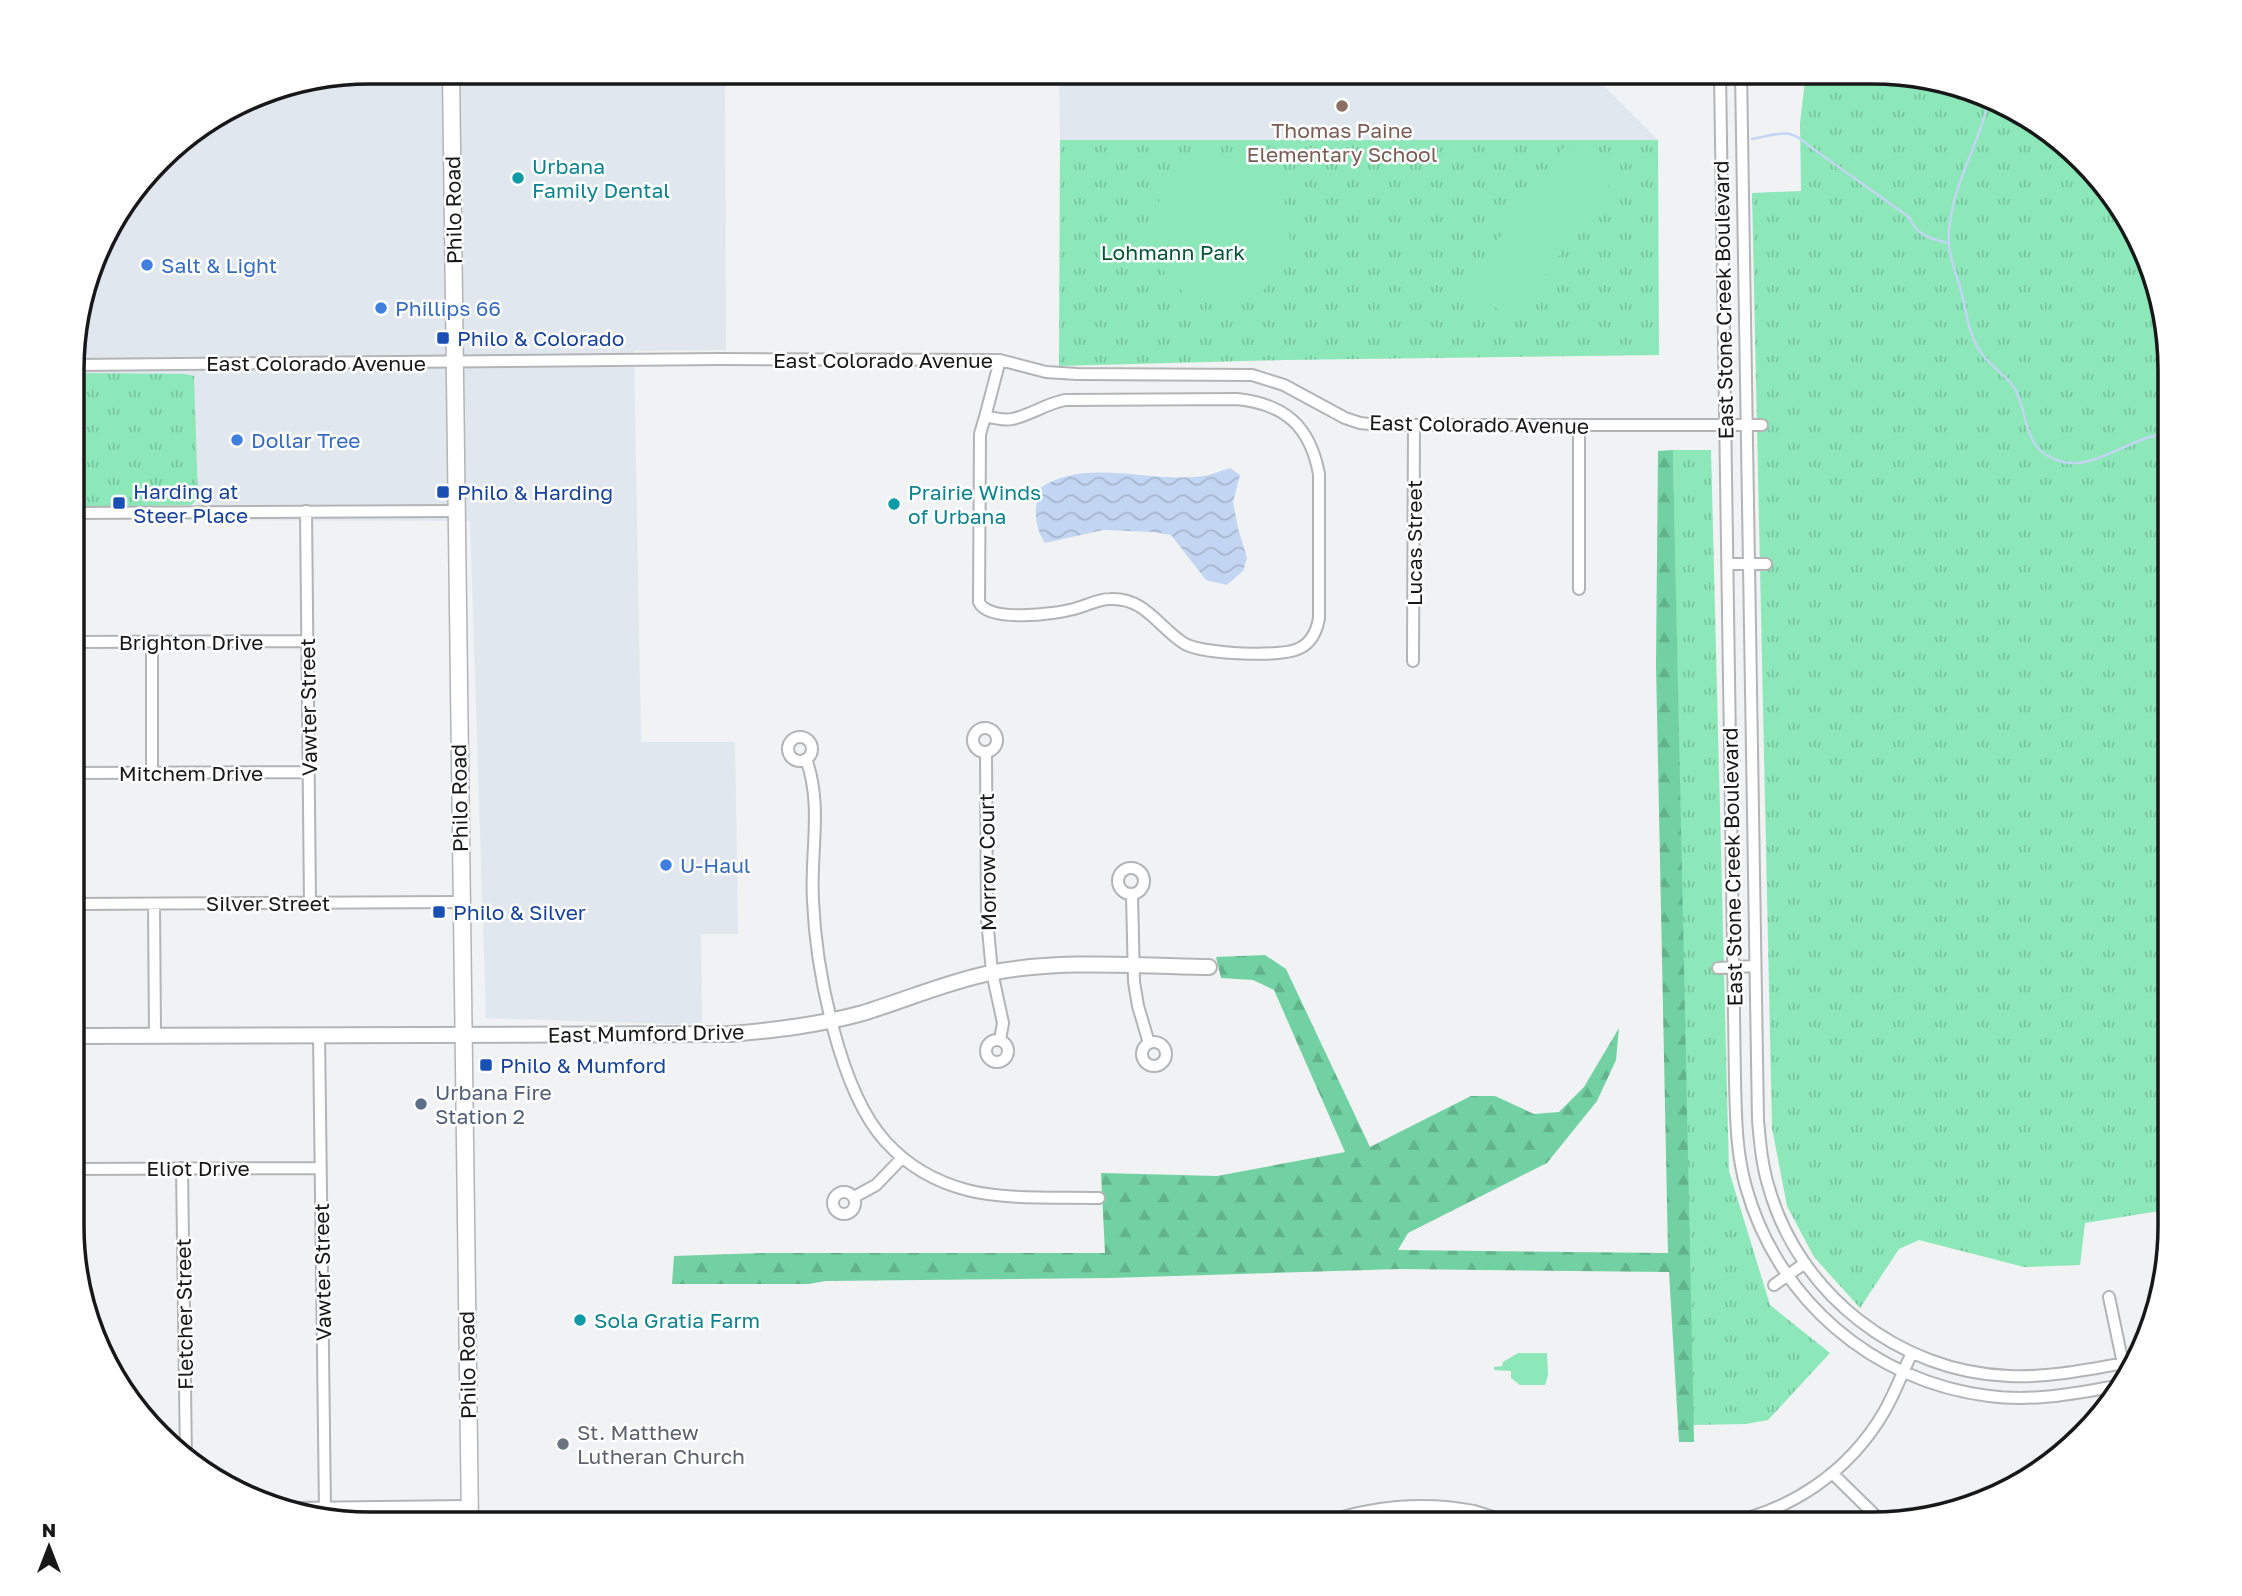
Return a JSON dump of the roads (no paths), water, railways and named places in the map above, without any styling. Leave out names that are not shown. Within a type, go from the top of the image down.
[{"type":"main road","name":"Philo Road","points":[[451,84],[469,1512]]},
{"type":"street","name":"East Stone Creek Boulevard","points":[[1720,84],[1737,1139],[1753,1208],[1765,1238],[1787,1276],[1824,1319],[1862,1349],[1903,1372],[1954,1390],[2014,1398],[2042,1397],[2109,1387]]},
{"type":"street","name":"East Stone Creek Boulevard","points":[[1741,84],[1758,1120],[1763,1165],[1777,1213],[1817,1280],[1854,1316],[1912,1353],[1947,1366],[2009,1376],[2059,1373],[2123,1363]]},
{"type":"street","points":[[1721,123],[1742,123]]},
{"type":"street","name":"East Colorado Avenue","points":[[84,365],[1000,360],[1046,372],[1077,374],[1252,375],[1284,385],[1352,421],[1379,425],[1762,425]]},
{"type":"street","points":[[985,416],[1000,420],[1013,419],[1052,402],[1065,400],[1237,399],[1267,405],[1282,412],[1309,440],[1319,474],[1319,618],[1318,627],[1311,639],[1299,649],[1289,652],[1212,652],[1185,644],[1144,608],[1120,599],[1095,602],[1056,613],[1007,615],[987,611],[979,602],[980,434],[1000,360]]},
{"type":"street","name":"Lucas Street","points":[[1413,661],[1414,425]]},
{"type":"street","points":[[1579,425],[1579,589]]},
{"type":"street","points":[[84,513],[457,510]]},
{"type":"street","name":"Vawter Street","points":[[306,511],[310,903]]},
{"type":"street","points":[[1728,564],[1766,564]]},
{"type":"street","name":"Brighton Drive","points":[[84,642],[307,641]]},
{"type":"street","points":[[152,642],[152,773]]},
{"type":"street","name":"Morrow Court","points":[[986,752],[987,919],[992,972],[1003,1023],[1000,1040]]},
{"type":"street","points":[[806,759],[816,800],[812,883],[814,918],[831,1021],[847,1070],[866,1113],[880,1135],[902,1158],[928,1175],[968,1191],[1099,1198]]},
{"type":"street","name":"Mitchem Drive","points":[[84,774],[309,772]]},
{"type":"street","points":[[1132,894],[1133,966],[1138,1006],[1149,1043]]},
{"type":"street","name":"Silver Street","points":[[84,904],[462,902]]},
{"type":"street","points":[[154,904],[155,1036]]},
{"type":"street","name":"East Mumford Drive","points":[[84,1036],[731,1034],[771,1031],[831,1021],[992,972],[1050,966],[1209,967]]},
{"type":"street","points":[[1718,968],[1754,966]]},
{"type":"street","name":"Vawter Street","points":[[319,1034],[325,1509]]},
{"type":"street","points":[[854,1197],[876,1185],[902,1158]]},
{"type":"street","name":"Fletcher Street","points":[[182,1168],[186,1445]]},
{"type":"street","name":"Eliot Drive","points":[[84,1169],[321,1168]]},
{"type":"street","points":[[1774,1285],[1805,1263]]},
{"type":"street","points":[[2109,1297],[2124,1362]]},
{"type":"street","points":[[1766,1512],[1795,1500],[1855,1452],[1885,1411],[1912,1353]]},
{"type":"street","points":[[1832,1473],[1872,1512]]},
{"type":"street","points":[[1356,1512],[1382,1508],[1436,1507],[1477,1512]]},
{"type":"water","points":[[1230,468],[1240,475],[1233,502],[1247,558],[1243,571],[1227,585],[1206,580],[1171,535],[1103,530],[1045,543],[1038,529],[1036,510],[1039,489],[1058,479],[1099,473],[1188,477],[1209,475]]},
{"type":"waterway","points":[[1987,108],[1955,197],[1949,238],[1974,341],[1986,360],[2016,391],[2029,433],[2040,450],[2050,457],[2063,462],[2086,462],[2143,439],[2158,436]]},
{"type":"waterway","points":[[1752,139],[1784,133],[1797,137],[1909,217],[1920,232],[1929,238],[1948,243]]},
{"type":"place","name":"Thomas Paine Elementary School","points":[[1342,106]]},
{"type":"place","name":"Urbana Family Dental","points":[[518,178]]},
{"type":"place","name":"Salt & Light","points":[[147,265]]},
{"type":"place","name":"Phillips 66","points":[[381,308]]},
{"type":"place","name":"Philo & Colorado","points":[[443,338]]},
{"type":"place","name":"Dollar Tree","points":[[237,440]]},
{"type":"place","name":"Philo & Harding","points":[[443,492]]},
{"type":"place","name":"Harding at Steer Place","points":[[119,503]]},
{"type":"place","name":"Prairie Winds of Urbana","points":[[894,504]]},
{"type":"place","name":"U-Haul","points":[[666,865]]},
{"type":"place","name":"Philo & Silver","points":[[439,912]]},
{"type":"place","name":"Philo & Mumford","points":[[486,1065]]},
{"type":"place","name":"Urbana Fire Station 2","points":[[421,1104]]},
{"type":"place","name":"Sola Gratia Farm","points":[[580,1320]]},
{"type":"place","name":"St. Matthew Lutheran Church","points":[[563,1444]]},
{"type":"park label","name":"Lohmann Park","points":[[1173,252]]}]
